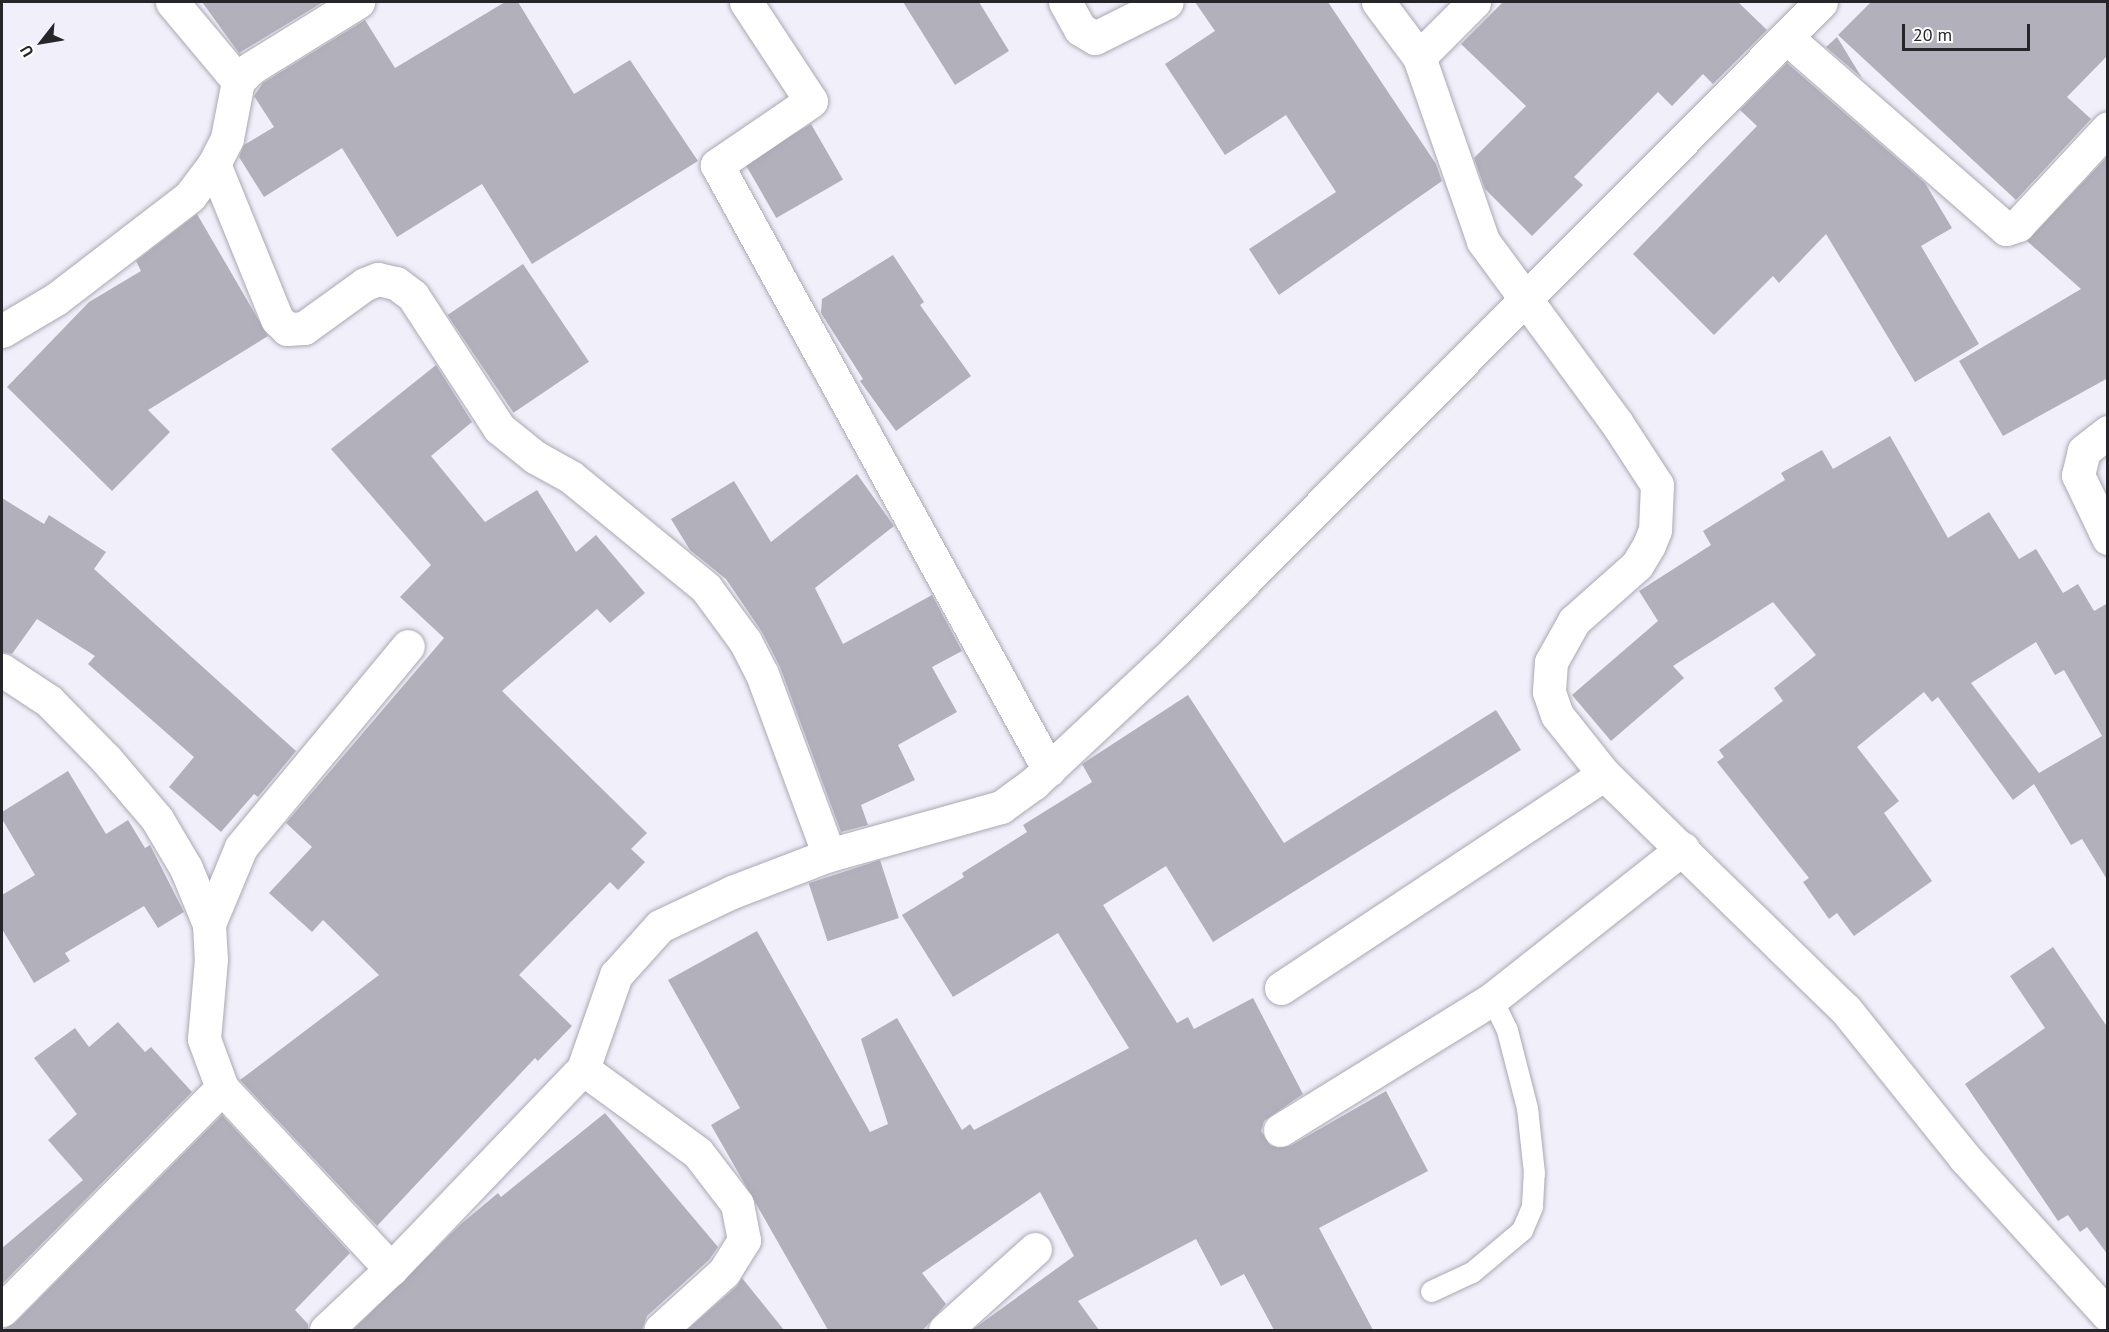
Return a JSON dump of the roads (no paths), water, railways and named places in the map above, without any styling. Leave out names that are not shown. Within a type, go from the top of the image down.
[{"type":"street","points":[[172,2],[238,81]]},
{"type":"street","points":[[2,331],[56,299],[190,196],[214,164],[227,138],[238,81],[251,68],[358,2]]},
{"type":"street","points":[[746,2],[811,101],[717,165],[1049,770]]},
{"type":"street","points":[[1065,2],[1080,29],[1095,38],[1167,2]]},
{"type":"street","points":[[1378,2],[1419,57],[1483,241],[1616,422],[1657,485],[1655,530],[1649,545],[1636,564],[1574,621],[1551,662],[1549,692],[1557,716],[1604,774],[1683,848],[1846,1010],[1965,1158],[2108,1317],[2092,1330]]},
{"type":"street","points":[[1419,57],[1474,2]]},
{"type":"street","points":[[326,1330],[391,1269],[583,1069],[616,975],[660,926],[732,892],[829,855],[1001,807],[1049,770],[1176,650],[1821,2]]},
{"type":"street","points":[[1786,37],[2006,229],[2018,225],[2108,128]]},
{"type":"street","points":[[214,164],[277,319],[287,329],[304,328],[365,284],[378,279],[396,283],[413,296],[499,428],[535,458],[571,477],[706,588],[745,641],[762,674],[829,855]]},
{"type":"street","points":[[2108,432],[2084,451],[2078,475],[2108,538]]},
{"type":"street","points":[[209,924],[241,847],[408,646]]},
{"type":"street","points":[[2,670],[49,701],[106,759],[157,819],[186,868],[209,924],[211,959],[204,1039],[222,1088],[391,1269]]},
{"type":"street","points":[[1281,988],[1604,774]]},
{"type":"street","points":[[1280,1130],[1492,999],[1683,848]]},
{"type":"street","points":[[583,1069],[698,1153],[737,1204],[744,1240],[724,1272],[660,1330]]},
{"type":"street","points":[[2,1311],[222,1088]]},
{"type":"street","points":[[945,1330],[1035,1249]]},
{"type":"lane","points":[[1431,1292],[1472,1272],[1522,1230],[1532,1206],[1534,1173],[1527,1108],[1507,1030],[1492,999]]}]
